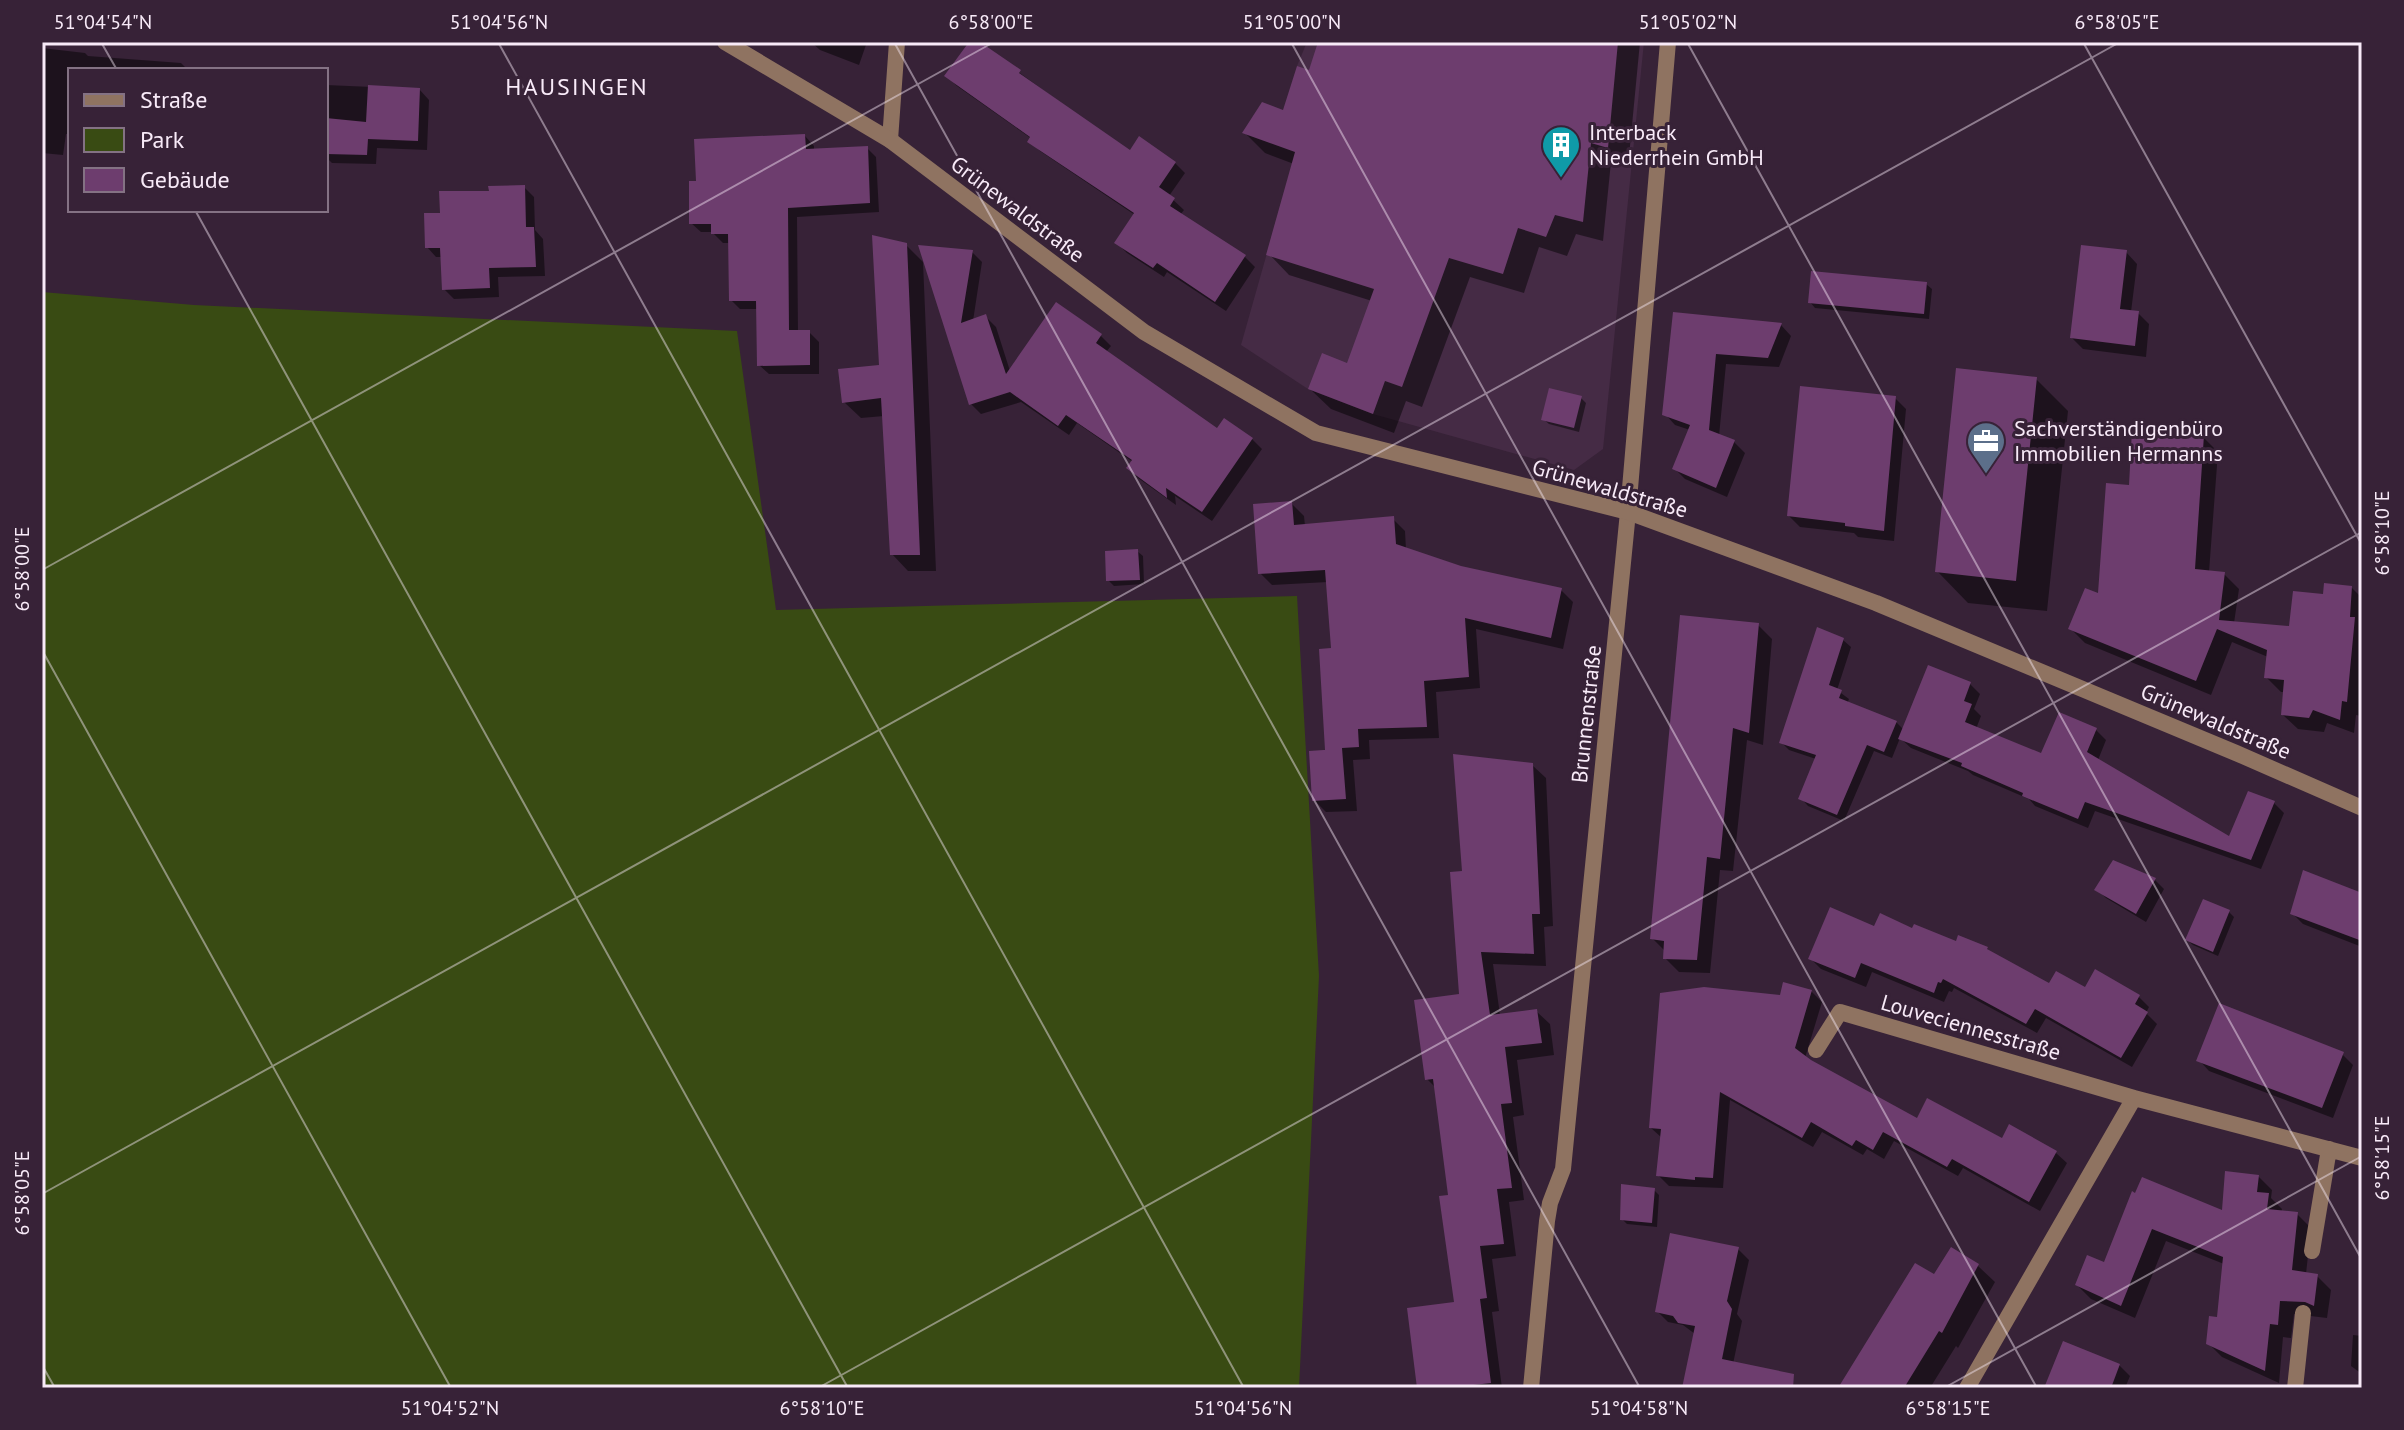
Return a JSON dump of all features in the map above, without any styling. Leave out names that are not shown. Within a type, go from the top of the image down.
[{"type":"street","name":"Grünewaldstraße","points":[[725,42],[890,140],[1144,332],[1316,433],[1628,512],[1876,603],[2362,808]]},
{"type":"street","points":[[890,140],[897,42]]},
{"type":"street","name":"Brunnenstraße","points":[[1531,1388],[1547,1221],[1550,1203],[1563,1169],[1628,512],[1668,42]]},
{"type":"street","name":"Louveciennesstraße","points":[[1816,1050],[1840,1012],[2134,1098],[2362,1158]]},
{"type":"street","points":[[1967,1388],[2134,1098]]},
{"type":"street","points":[[2312,1251],[2329,1149]]},
{"type":"street","points":[[2295,1388],[2303,1313]]},
{"type":"shaded area","points":[[1307,42],[1644,42],[1603,449],[1574,470],[1373,414],[1308,389],[1241,345],[1309,117],[1297,66]]},
{"type":"green space","points":[[42,292],[194,305],[737,331],[776,610],[1297,596],[1319,976],[1299,1388],[42,1388]]},
{"type":"building","points":[[969,42],[980,42],[1130,150],[1139,136],[1176,162],[1159,187],[1175,198],[1170,206],[1246,255],[1215,302],[1157,263],[1153,268],[1114,243],[1134,213],[1027,142],[1030,137],[944,76]]},
{"type":"building","points":[[1318,42],[1618,42],[1608,148],[1591,143],[1583,222],[1555,215],[1546,237],[1518,228],[1503,274],[1449,258],[1402,387],[1385,381],[1373,414],[1308,389],[1322,353],[1347,363],[1374,289],[1266,255],[1295,152],[1242,133],[1262,102],[1283,110],[1297,66],[1309,70]]},
{"type":"building","points":[[368,85],[420,88],[418,141],[368,139],[367,155],[328,154],[328,118],[366,122]]},
{"type":"building","points":[[805,134],[806,149],[868,146],[870,203],[788,208],[789,330],[810,330],[810,365],[757,366],[756,301],[729,301],[728,234],[711,234],[711,224],[689,224],[689,181],[696,181],[694,139]]},
{"type":"building","points":[[525,185],[526,227],[534,227],[536,267],[489,268],[490,288],[442,290],[440,248],[425,248],[424,213],[440,213],[439,191],[489,191],[488,186]]},
{"type":"building","points":[[872,235],[907,243],[920,555],[890,555],[881,398],[842,403],[838,369],[879,365]]},
{"type":"building","points":[[918,245],[973,250],[961,323],[986,314],[1006,374],[1056,302],[1102,334],[1096,343],[1217,428],[1224,418],[1253,438],[1202,512],[1166,488],[1167,498],[1126,468],[1132,460],[1066,415],[1058,426],[1010,392],[969,405]]},
{"type":"building","points":[[2081,245],[2127,250],[2120,309],[2139,311],[2135,346],[2070,338]]},
{"type":"building","points":[[1811,271],[1927,282],[1924,314],[1808,303]]},
{"type":"building","points":[[1673,312],[1782,323],[1768,358],[1716,354],[1709,430],[1735,440],[1716,488],[1672,469],[1690,425],[1662,415]]},
{"type":"building","name":"Sachverständigenbüro Immobilien Hermanns","points":[[1956,368],[2037,377],[2016,581],[1935,572]]},
{"type":"building","points":[[1800,386],[1896,396],[1884,531],[1787,516]]},
{"type":"building","points":[[1549,388],[1582,396],[1574,428],[1541,420]]},
{"type":"building","points":[[2132,430],[2204,435],[2195,569],[2225,572],[2219,620],[2289,626],[2293,591],[2323,594],[2324,583],[2352,586],[2350,617],[2355,617],[2347,702],[2342,701],[2340,720],[2313,710],[2309,718],[2281,715],[2284,680],[2264,678],[2267,650],[2217,629],[2196,681],[2068,629],[2085,588],[2098,593],[2106,483],[2129,485]]},
{"type":"building","points":[[1292,501],[1294,525],[1394,516],[1396,544],[1461,566],[1562,588],[1551,638],[1465,618],[1469,677],[1424,681],[1427,727],[1358,729],[1359,747],[1342,748],[1346,799],[1312,801],[1309,751],[1325,750],[1319,649],[1331,648],[1325,570],[1258,574],[1253,504]]},
{"type":"building","points":[[1138,549],[1140,580],[1106,581],[1105,551]]},
{"type":"building","points":[[1680,615],[1759,623],[1749,733],[1733,728],[1720,859],[1707,857],[1697,960],[1663,959],[1664,941],[1650,939]]},
{"type":"building","points":[[1817,627],[1844,638],[1829,685],[1842,690],[1839,698],[1897,721],[1884,752],[1867,745],[1837,815],[1798,799],[1816,755],[1779,743]]},
{"type":"building","points":[[1928,665],[1971,682],[1964,701],[1972,704],[1965,722],[2041,753],[2059,712],[2097,728],[2087,752],[2229,836],[2248,791],[2275,801],[2251,860],[2085,802],[2078,819],[2022,796],[2023,793],[1961,766],[1962,763],[1898,739]]},
{"type":"building","points":[[1453,754],[1533,763],[1540,914],[1532,914],[1534,954],[1481,952],[1490,1015],[1537,1009],[1542,1043],[1505,1047],[1512,1103],[1501,1104],[1512,1188],[1497,1189],[1504,1244],[1480,1246],[1487,1298],[1480,1299],[1491,1383],[1417,1388],[1407,1308],[1454,1302],[1439,1196],[1448,1195],[1433,1079],[1425,1080],[1414,1000],[1459,994],[1450,872],[1462,871]]},
{"type":"building","points":[[2113,860],[2156,878],[2136,914],[2094,890]]},
{"type":"building","points":[[2303,870],[2362,893],[2362,941],[2290,914]]},
{"type":"building","points":[[2203,899],[2230,910],[2213,952],[2185,940]]},
{"type":"building","points":[[1830,907],[1874,926],[1880,913],[1912,928],[1914,924],[1956,941],[1958,935],[1988,947],[2049,983],[2056,971],[2085,987],[2095,969],[2140,995],[2135,1004],[2148,1012],[2121,1058],[2035,1009],[2026,1024],[1943,979],[1941,983],[1938,982],[1934,993],[1861,963],[1855,978],[1808,959]]},
{"type":"building","points":[[1783,982],[1812,990],[1795,1048],[1811,1060],[1917,1118],[1927,1098],[2002,1138],[2009,1124],[2057,1151],[2029,1202],[1952,1159],[1947,1167],[1883,1132],[1873,1150],[1856,1140],[1852,1146],[1811,1122],[1802,1138],[1720,1092],[1713,1178],[1695,1177],[1695,1180],[1656,1176],[1661,1129],[1649,1128],[1660,993],[1704,987],[1780,995]]},
{"type":"building","points":[[2219,1003],[2344,1052],[2322,1108],[2196,1061]]},
{"type":"building","points":[[2225,1171],[2259,1175],[2257,1192],[2269,1193],[2267,1209],[2298,1212],[2292,1270],[2318,1274],[2314,1306],[2305,1302],[2280,1301],[2278,1325],[2270,1324],[2265,1371],[2206,1344],[2209,1316],[2217,1317],[2223,1257],[2152,1229],[2121,1306],[2075,1285],[2087,1255],[2104,1262],[2132,1191],[2135,1193],[2142,1177],[2222,1210]]},
{"type":"building","points":[[1621,1184],[1655,1188],[1652,1223],[1620,1220]]},
{"type":"building","points":[[1670,1233],[1739,1247],[1727,1301],[1732,1309],[1722,1359],[1794,1374],[1793,1388],[1682,1388],[1695,1326],[1678,1323],[1673,1316],[1655,1312]]},
{"type":"building","points":[[1951,1247],[1979,1264],[1942,1333],[1939,1331],[1904,1388],[1838,1388],[1915,1263],[1934,1274]]},
{"type":"building","points":[[2063,1341],[2120,1364],[2111,1388],[2044,1388]]},
{"type":"place","name":"Interback Niederrhein GmbH","points":[[1561,179]]},
{"type":"place","name":"Sachverständigenbüro Immobilien Hermanns","points":[[1986,475]]},
{"type":"district","name":"HAUSINGEN","points":[[577,87]]}]
